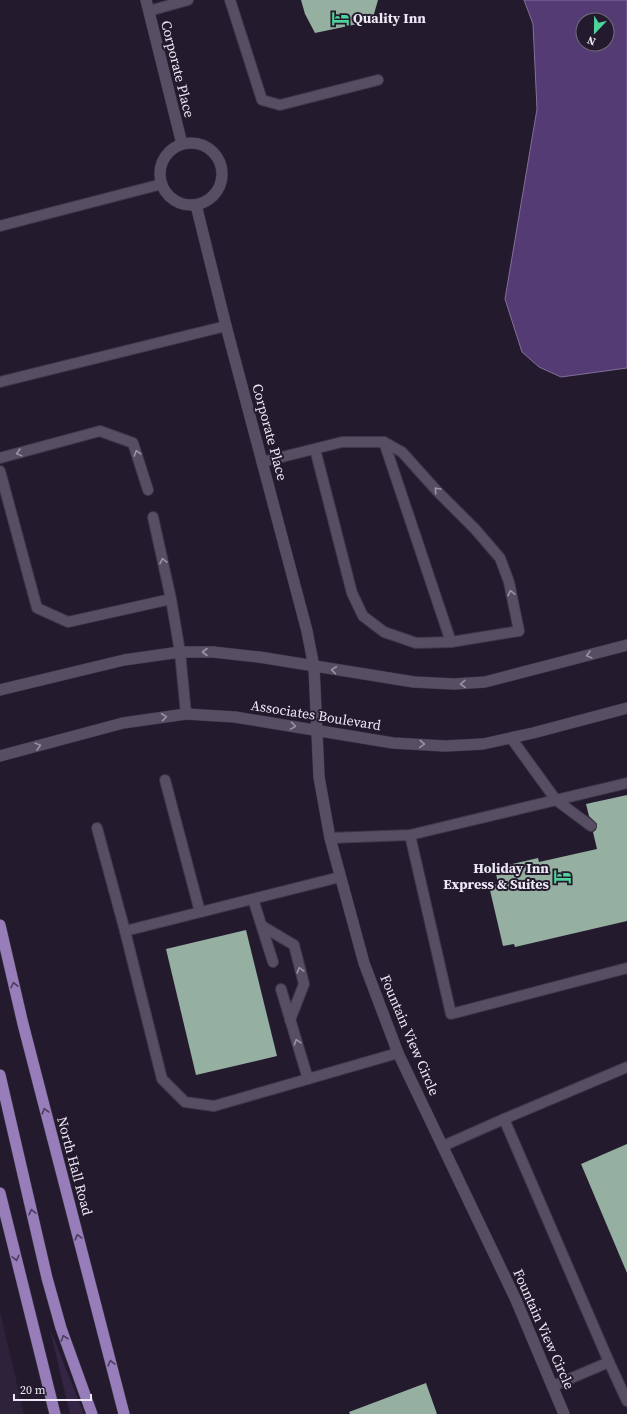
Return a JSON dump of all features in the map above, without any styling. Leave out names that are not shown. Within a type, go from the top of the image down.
[{"type":"main road","name":"North Hall Road","points":[[0,925],[23,1024],[124,1414]]},
{"type":"main road","points":[[0,1075],[47,1278],[61,1328],[92,1414]]},
{"type":"main road","points":[[0,1193],[55,1414]]},
{"type":"street","name":"Corporate Place","points":[[147,6],[182,144]]},
{"type":"street","points":[[182,144],[201,144],[210,149],[217,156],[222,165],[223,176],[220,186],[215,196],[206,202],[196,205],[185,205],[175,201],[167,194],[162,184],[160,174],[161,164],[173,149],[182,144]]},
{"type":"street","name":"Corporate Place","points":[[196,205],[226,326],[307,632],[314,667]]},
{"type":"street","points":[[0,690],[124,660],[180,652],[221,653],[259,657],[414,682],[454,684],[485,682],[627,645]]},
{"type":"street","name":"Fountain View Circle","points":[[314,667],[319,777],[330,838],[364,963],[398,1053],[516,1300],[564,1414]]},
{"type":"street","name":"Associates Boulevard","points":[[0,756],[123,723],[186,714],[235,717],[316,729],[394,743],[437,745],[483,744],[627,708]]},
{"type":"lane","points":[[147,6],[188,0]]},
{"type":"lane","points":[[230,0],[262,100],[280,105],[378,80]]},
{"type":"lane","points":[[0,226],[162,184]]},
{"type":"lane","points":[[0,382],[226,326]]},
{"type":"lane","points":[[0,458],[100,431],[133,442],[148,490]]},
{"type":"lane","points":[[262,462],[342,442],[384,442],[402,452],[437,491],[475,529],[500,558],[509,582],[519,631],[451,642],[416,643],[384,632],[363,616],[352,593],[315,449]]},
{"type":"lane","points":[[384,442],[451,642]]},
{"type":"lane","points":[[0,471],[37,608],[68,622],[171,599]]},
{"type":"lane","points":[[153,517],[171,599],[180,652],[186,714]]},
{"type":"lane","points":[[511,738],[556,800],[591,826]]},
{"type":"lane","points":[[165,780],[200,912]]},
{"type":"lane","points":[[330,838],[410,836],[627,783]]},
{"type":"lane","points":[[97,828],[125,931],[162,1079],[185,1102],[214,1106],[398,1053]]},
{"type":"lane","points":[[410,836],[451,1014],[627,968]]},
{"type":"lane","points":[[125,931],[340,877]]},
{"type":"lane","points":[[253,899],[273,962]]},
{"type":"lane","points":[[262,926],[294,946],[304,984],[290,1020]]},
{"type":"lane","points":[[281,989],[308,1079]]},
{"type":"lane","points":[[443,1146],[627,1067]]},
{"type":"lane","points":[[504,1119],[627,1401]]},
{"type":"lane","points":[[553,1386],[609,1362]]},
{"type":"shaded area","points":[[524,0],[627,0],[627,368],[561,377],[539,367],[522,352],[505,299],[537,109],[533,24]]},
{"type":"shaded area","points":[[0,1311],[24,1414],[0,1414]]},
{"type":"shaded area","points":[[50,1329],[84,1414],[70,1414]]},
{"type":"building","name":"Quality Inn","points":[[301,0],[378,0],[372,21],[315,33],[305,14]]},
{"type":"building","name":"Holiday Inn Express & Suites","points":[[627,795],[627,921],[515,947],[514,944],[503,946],[489,886],[498,884],[495,868],[538,858],[539,862],[597,849],[593,832],[596,830],[597,824],[589,816],[586,804]]},
{"type":"building","points":[[246,930],[277,1056],[196,1075],[166,949]]},
{"type":"building","points":[[627,1144],[627,1273],[581,1164]]},
{"type":"building","points":[[426,1383],[437,1414],[350,1414],[349,1412]]},
{"type":"place","name":"Quality Inn","points":[[340,18]]},
{"type":"place","name":"Holiday Inn Express & Suites","points":[[562,876]]}]
